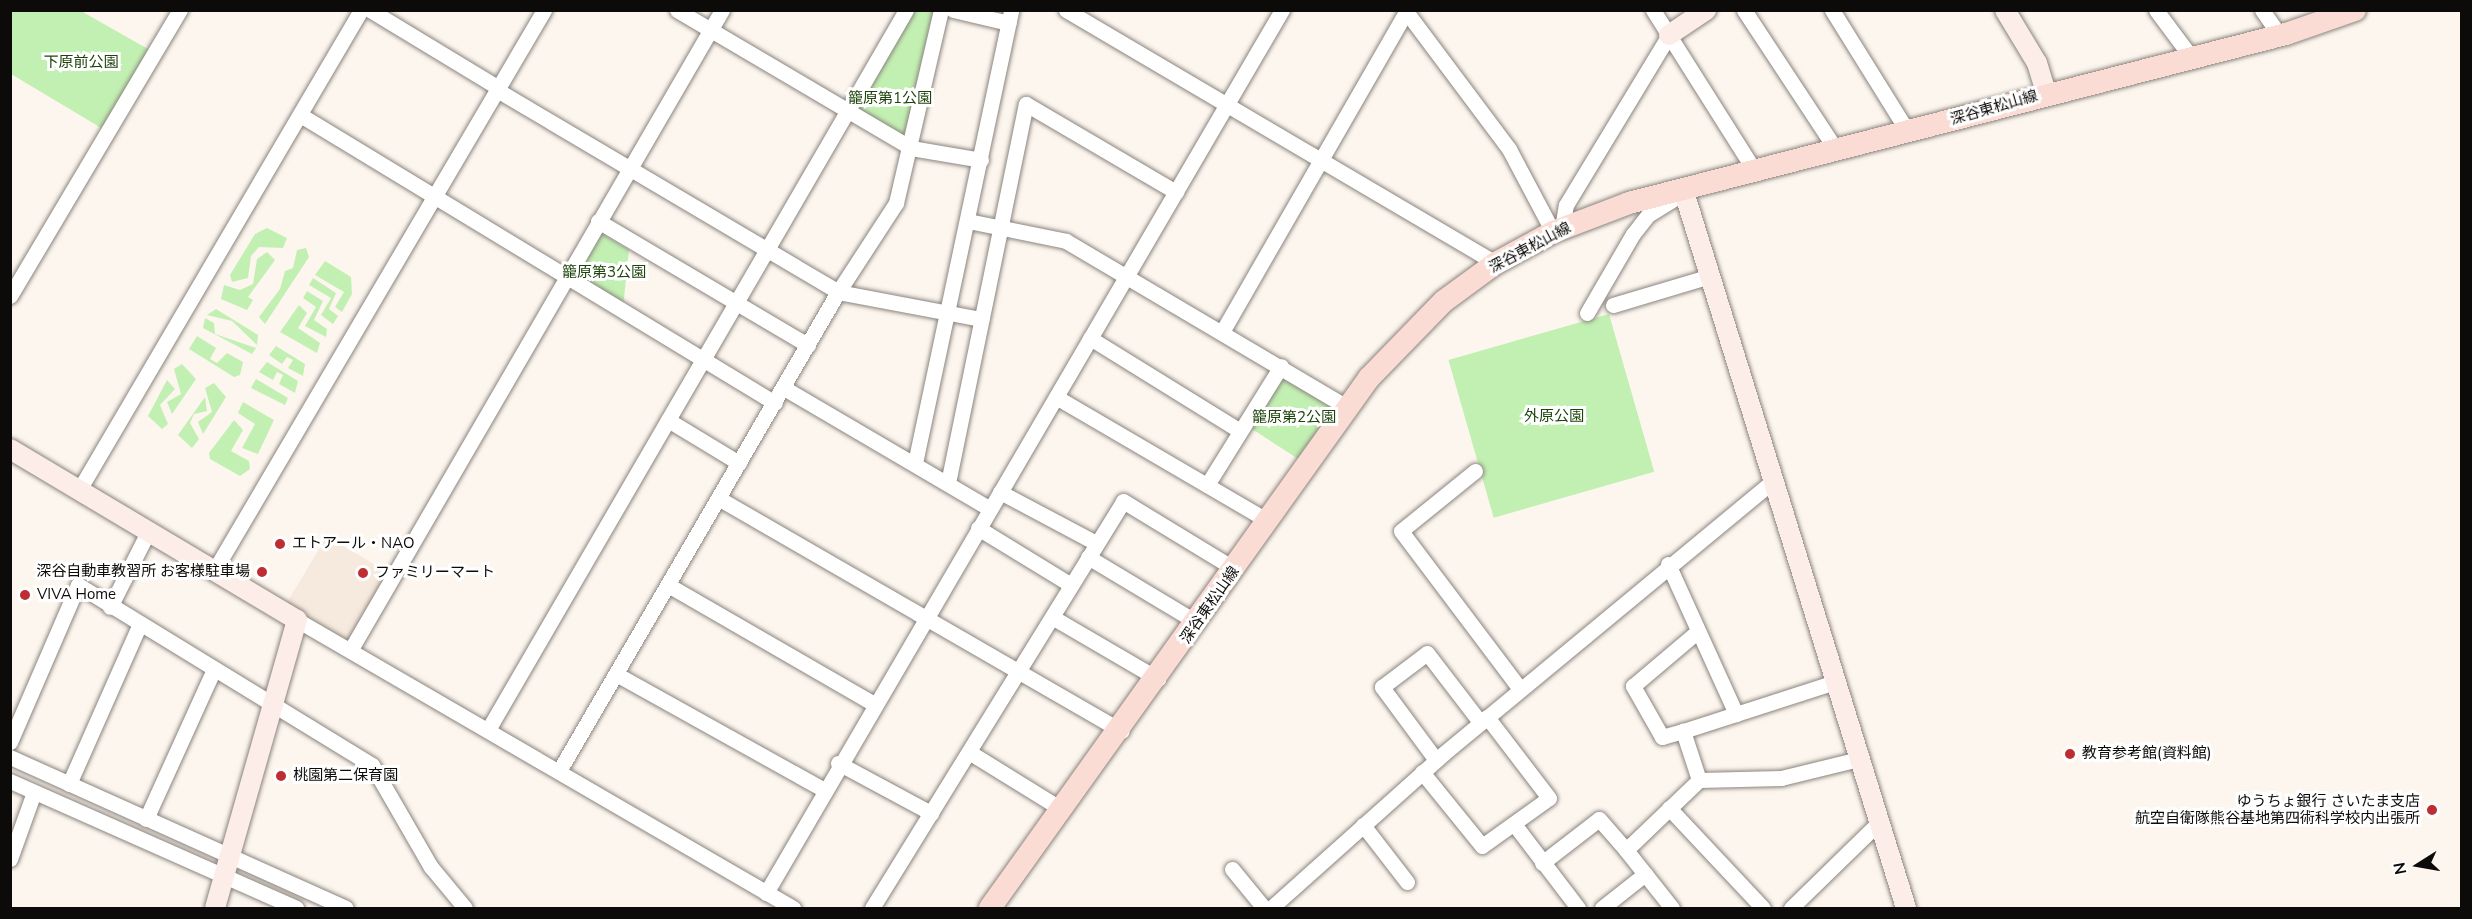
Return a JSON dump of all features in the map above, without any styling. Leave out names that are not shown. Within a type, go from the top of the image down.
[{"type":"main road","name":"深谷東松山線","points":[[990,909],[1198,623],[1347,407],[1415,328],[1496,263],[1557,230],[1629,203],[1684,192],[2046,93],[2280,36],[2355,10]]},
{"type":"street","points":[[10,296],[180,10]]},
{"type":"street","points":[[79,490],[302,117],[361,10]]},
{"type":"street","points":[[370,10],[629,169],[838,292],[981,319]]},
{"type":"street","points":[[214,571],[435,200],[544,10]]},
{"type":"street","points":[[677,10],[911,148],[981,160]]},
{"type":"street","points":[[351,648],[722,10]]},
{"type":"street","points":[[489,728],[702,360],[769,251],[906,10]]},
{"type":"street","points":[[559,771],[838,292],[896,203],[911,148],[941,10]]},
{"type":"street","points":[[915,463],[1010,17],[953,10]]},
{"type":"street","points":[[1066,10],[1496,263]]},
{"type":"street","points":[[766,894],[838,763],[927,616],[1282,10]]},
{"type":"street","points":[[1653,10],[1756,173]]},
{"type":"street","points":[[1557,230],[1566,205],[1669,35],[1706,10]]},
{"type":"street","points":[[1744,10],[1837,151]]},
{"type":"street","points":[[1832,10],[1908,132]]},
{"type":"street","points":[[2005,10],[2037,63],[2046,93]]},
{"type":"street","points":[[2156,10],[2191,57]]},
{"type":"street","points":[[2262,10],[2280,36]]},
{"type":"street","points":[[1221,332],[1405,11],[1503,140],[1557,230]]},
{"type":"street","points":[[948,483],[1026,104],[1176,192]]},
{"type":"street","points":[[302,117],[435,200],[775,403]]},
{"type":"street","points":[[1587,313],[1633,234],[1648,215],[1684,192],[1905,909]]},
{"type":"street","points":[[968,220],[1066,241],[1347,407]]},
{"type":"street","points":[[598,221],[736,305],[808,345]]},
{"type":"street","points":[[1613,305],[1710,276]]},
{"type":"street","points":[[1090,338],[1240,431]]},
{"type":"street","points":[[1207,485],[1281,366]]},
{"type":"street","points":[[784,388],[990,509]]},
{"type":"street","points":[[1056,397],[1268,521]]},
{"type":"street","points":[[668,420],[740,463]]},
{"type":"street","points":[[10,449],[297,620],[351,648],[489,728],[793,909]]},
{"type":"street","points":[[1475,471],[1401,531],[1520,689]]},
{"type":"street","points":[[1279,906],[1422,772],[1668,564],[1773,481]]},
{"type":"street","points":[[1000,492],[1096,543]]},
{"type":"street","points":[[718,498],[927,616],[1121,731]]},
{"type":"street","points":[[872,909],[1123,501],[1235,569]]},
{"type":"street","points":[[978,528],[1071,585]]},
{"type":"street","points":[[110,607],[148,532]]},
{"type":"street","points":[[1088,557],[1198,623]]},
{"type":"street","points":[[1668,564],[1737,714]]},
{"type":"street","points":[[10,742],[78,585],[139,626],[372,765],[431,867],[465,909]]},
{"type":"street","points":[[668,585],[874,704]]},
{"type":"street","points":[[1052,617],[1158,679]]},
{"type":"street","points":[[216,909],[297,620]]},
{"type":"street","points":[[69,784],[139,626]]},
{"type":"street","points":[[1698,631],[1633,686],[1662,737],[1835,682]]},
{"type":"street","points":[[1422,772],[1482,846],[1549,798],[1427,653],[1382,687],[1436,760]]},
{"type":"street","points":[[146,819],[214,669]]},
{"type":"street","points":[[616,674],[823,789]]},
{"type":"street","points":[[1683,731],[1699,780]]},
{"type":"street","points":[[969,752],[1064,810]]},
{"type":"street","points":[[10,757],[146,819],[231,853],[346,909]]},
{"type":"street","points":[[1626,850],[1699,780],[1781,778],[1858,759]]},
{"type":"street","points":[[838,763],[931,813]]},
{"type":"street","points":[[10,781],[296,909]]},
{"type":"street","points":[[10,859],[34,792]]},
{"type":"street","points":[[1669,808],[1763,909]]},
{"type":"street","points":[[1542,862],[1599,819],[1672,909]]},
{"type":"street","points":[[1791,909],[1878,823]]},
{"type":"street","points":[[1514,824],[1570,905]]},
{"type":"street","points":[[1364,825],[1407,882]]},
{"type":"street","points":[[1232,869],[1264,909]]},
{"type":"street","points":[[1602,909],[1645,874]]},
{"type":"shaded area","points":[[327,536],[390,574],[349,643],[286,605]]},
{"type":"green space","name":"下原前公園","points":[[11,11],[81,11],[155,53],[108,132],[11,74]]},
{"type":"green space","name":"籠原第1公園","points":[[912,11],[935,12],[906,136],[857,109]]},
{"type":"green space","points":[[267,228],[287,238],[283,248],[259,247],[251,256],[248,278],[232,282],[230,275],[255,234]]},
{"type":"green space","name":"籠原第3公園","points":[[601,233],[629,250],[623,308],[575,281]]},
{"type":"green space","points":[[306,248],[309,257],[265,324],[259,317],[280,289],[285,271],[293,268],[297,250]]},
{"type":"green space","points":[[267,252],[275,260],[248,297],[253,300],[247,310],[221,299],[224,285],[240,290],[253,284],[257,259]]},
{"type":"green space","points":[[325,261],[351,277],[352,294],[342,312],[335,307],[344,292],[315,275]]},
{"type":"green space","points":[[313,278],[336,293],[329,309],[338,316],[333,324],[321,315],[331,298],[309,285]]},
{"type":"green space","points":[[307,291],[323,301],[314,320],[327,329],[326,337],[305,326],[316,307],[303,298]]},
{"type":"green space","points":[[299,305],[307,313],[298,328],[320,343],[317,353],[280,332]]},
{"type":"green space","points":[[216,309],[258,335],[257,345],[232,321],[207,315]]},
{"type":"green space","name":"外原公園","points":[[1609,314],[1654,472],[1494,518],[1448,360]]},
{"type":"green space","points":[[205,318],[214,323],[215,334],[256,348],[252,354],[203,328]]},
{"type":"green space","points":[[197,336],[216,348],[210,359],[217,363],[227,353],[243,362],[240,375],[234,377],[189,349]]},
{"type":"green space","points":[[276,346],[305,364],[303,376],[288,368],[293,360],[287,357],[282,364],[269,355]]},
{"type":"green space","points":[[267,362],[298,381],[295,393],[279,384],[283,375],[277,372],[273,380],[259,372]]},
{"type":"green space","points":[[182,364],[196,379],[172,414],[167,402],[181,394],[174,369]]},
{"type":"green space","name":"籠原第2公園","points":[[1283,374],[1338,410],[1304,463],[1249,427]]},
{"type":"green space","points":[[256,379],[288,398],[285,405],[251,388]]},
{"type":"green space","points":[[167,380],[175,389],[160,405],[168,424],[162,429],[148,416]]},
{"type":"green space","points":[[214,383],[226,397],[203,434],[198,422],[212,412],[205,388]]},
{"type":"green space","points":[[205,397],[207,411],[194,414],[190,423],[199,439],[192,448],[178,435]]},
{"type":"green space","points":[[243,402],[274,420],[258,454],[242,448],[255,424],[238,413]]},
{"type":"green space","points":[[234,420],[243,430],[231,451],[249,461],[250,469],[240,476],[210,459],[209,453]]},
{"type":"place","name":"エトアール・NAO","points":[[280,544]]},
{"type":"place","name":"深谷自動車教習所 お客様駐車場","points":[[262,572]]},
{"type":"place","name":"ファミリーマート","points":[[363,573]]},
{"type":"place","name":"VIVA Home","points":[[25,595]]},
{"type":"place","name":"教育参考館(資料館)","points":[[2070,754]]},
{"type":"place","name":"桃園第二保育園","points":[[281,776]]},
{"type":"place","name":"ゆうちょ銀行 さいたま支店 航空自衛隊熊谷基地第四術科学校内出張所","points":[[2432,810]]}]
